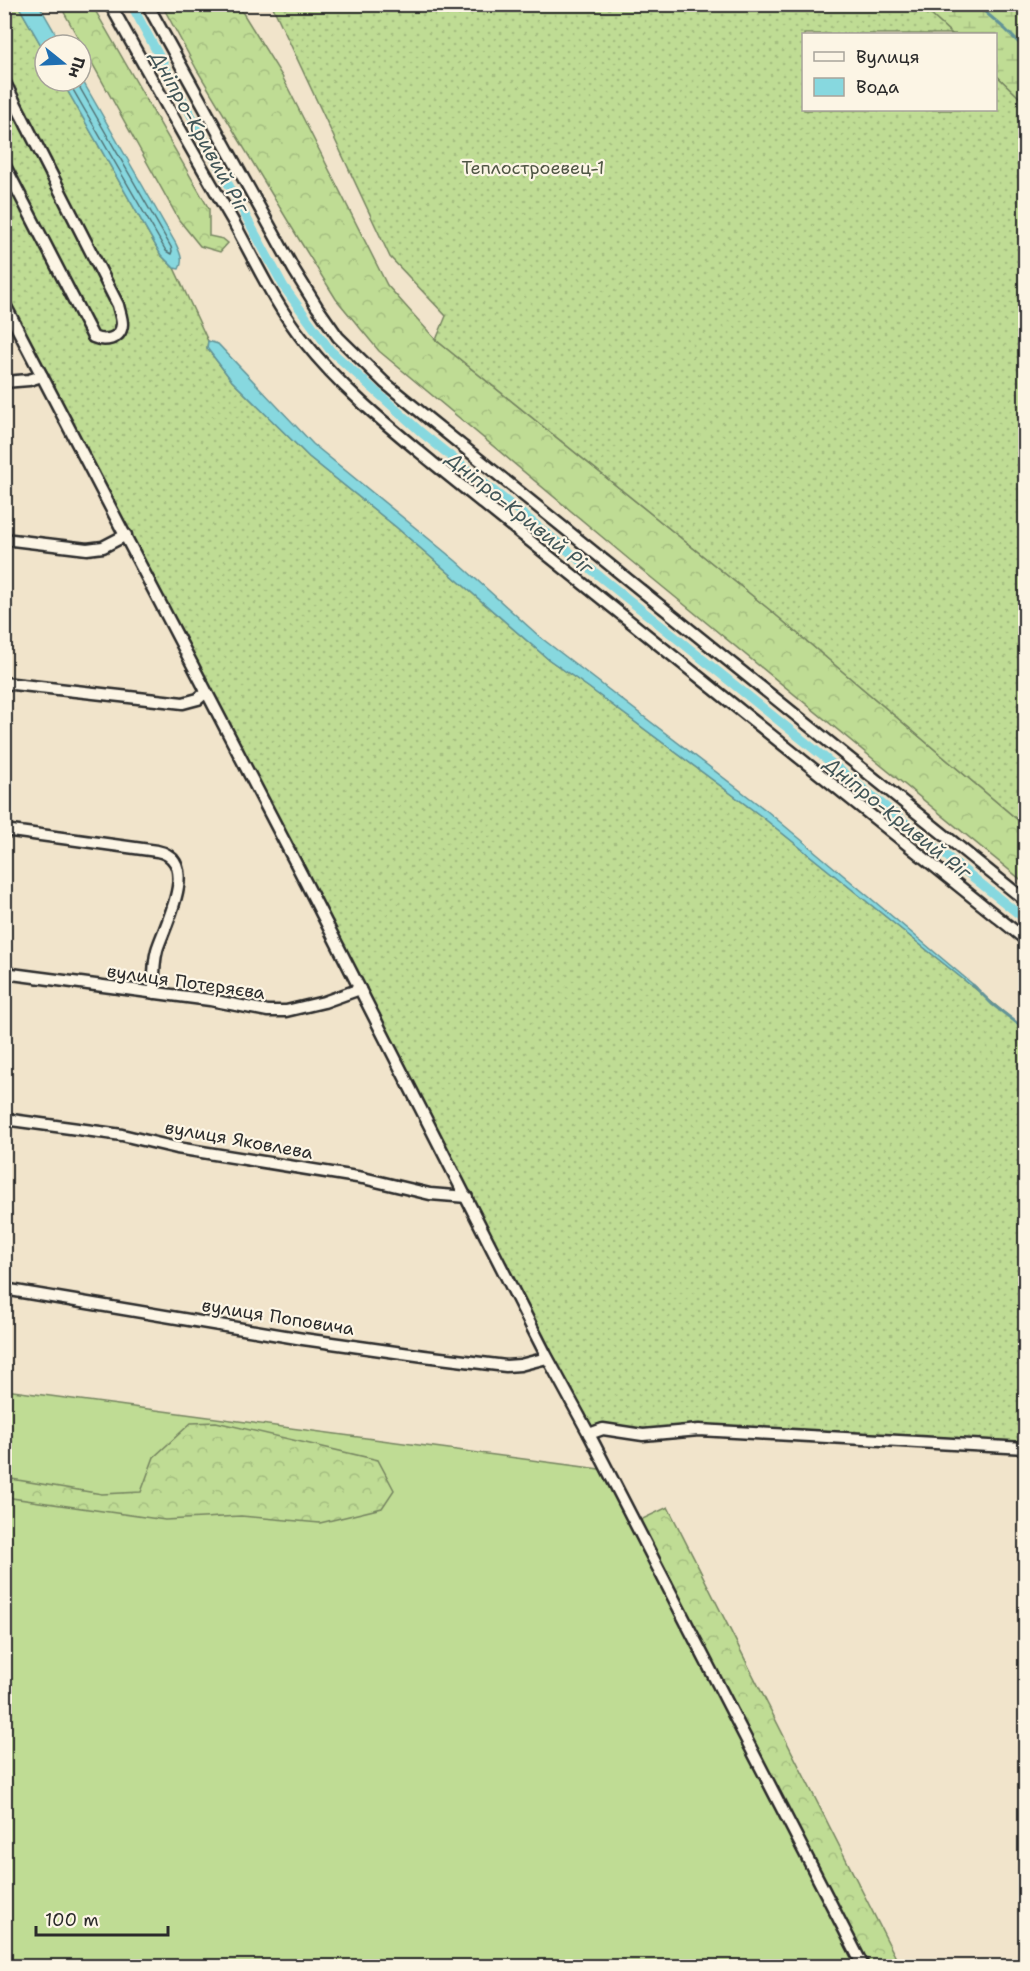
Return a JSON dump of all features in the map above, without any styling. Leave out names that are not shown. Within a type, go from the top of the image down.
[{"type":"street","points":[[110,4],[273,296],[303,340],[345,387],[442,471],[1026,940]]},
{"type":"street","points":[[147,4],[294,270],[338,337],[386,383],[429,419],[1026,901]]},
{"type":"street","points":[[4,81],[118,304],[122,324],[115,336],[100,341],[93,337],[4,164]]},
{"type":"street","points":[[4,303],[70,426],[467,1197],[547,1358],[589,1434],[863,1966]]},
{"type":"street","points":[[4,382],[29,380],[42,376]]},
{"type":"street","points":[[4,539],[87,549],[103,547],[126,535]]},
{"type":"street","points":[[4,683],[183,703],[198,699],[206,692]]},
{"type":"street","points":[[4,830],[157,851],[167,853],[173,859],[177,869],[177,892],[170,919],[157,950],[153,993]]},
{"type":"street","name":"вулиця Потеряєва","points":[[4,973],[268,1011],[286,1011],[324,1002],[360,989]]},
{"type":"street","name":"вулиця Яковлева","points":[[4,1119],[122,1135],[177,1148],[363,1178],[430,1194],[467,1197]]},
{"type":"street","name":"вулиця Поповича","points":[[4,1289],[303,1339],[424,1356],[506,1366],[547,1358]]},
{"type":"street","points":[[589,1434],[603,1430],[643,1435],[699,1430],[1026,1448]]},
{"type":"green space","name":"Теплостроевец-1","points":[[610,4],[920,5],[951,33],[802,33],[802,111],[997,111],[997,76],[1025,103],[1025,826],[770,610],[436,340],[446,316],[390,257],[272,5],[589,5],[600,9]]},
{"type":"green space","points":[[4,5],[18,5],[34,33],[33,93],[69,93],[161,255],[174,268],[208,341],[207,348],[232,381],[309,457],[396,527],[548,659],[761,816],[1025,1030],[1025,1448],[798,1436],[589,1434],[5,291]]},
{"type":"green space","points":[[60,5],[92,5],[209,209],[209,236],[223,239],[228,243],[220,252],[200,246],[179,220],[93,65],[93,33],[75,33]]},
{"type":"green space","points":[[162,5],[238,5],[282,76],[387,285],[436,340],[770,610],[1025,826],[1025,883],[631,561],[379,351],[336,299],[197,70]]},
{"type":"green space","points":[[920,5],[1022,5],[1026,9],[1025,103],[997,76],[997,33],[951,33]]},
{"type":"green space","points":[[5,1390],[607,1470],[863,1966],[5,1966]]},
{"type":"green space","points":[[216,1422],[378,1460],[394,1490],[382,1508],[320,1523],[241,1516],[165,1520],[5,1497],[5,1478],[102,1494],[141,1492],[154,1457],[191,1423]]},
{"type":"green space","points":[[668,1507],[900,1966],[863,1966],[634,1523]]},
{"type":"water","points":[[18,5],[39,5],[55,33],[34,33]]},
{"type":"water","points":[[69,93],[90,93],[176,244],[181,260],[179,269],[174,268],[161,255]]},
{"type":"water","points":[[208,341],[218,344],[313,444],[456,561],[540,637],[767,811],[976,987],[969,984],[761,816],[548,659],[396,527],[309,457],[232,381],[207,348]]},
{"type":"waterway","name":"Дніпро-Кривий Ріг","points":[[131,4],[284,287],[330,350],[422,433],[1026,920]]},
{"type":"waterway","points":[[976,4],[1026,50]]},
{"type":"waterway","points":[[973,985],[992,1004],[1026,1030]]}]
